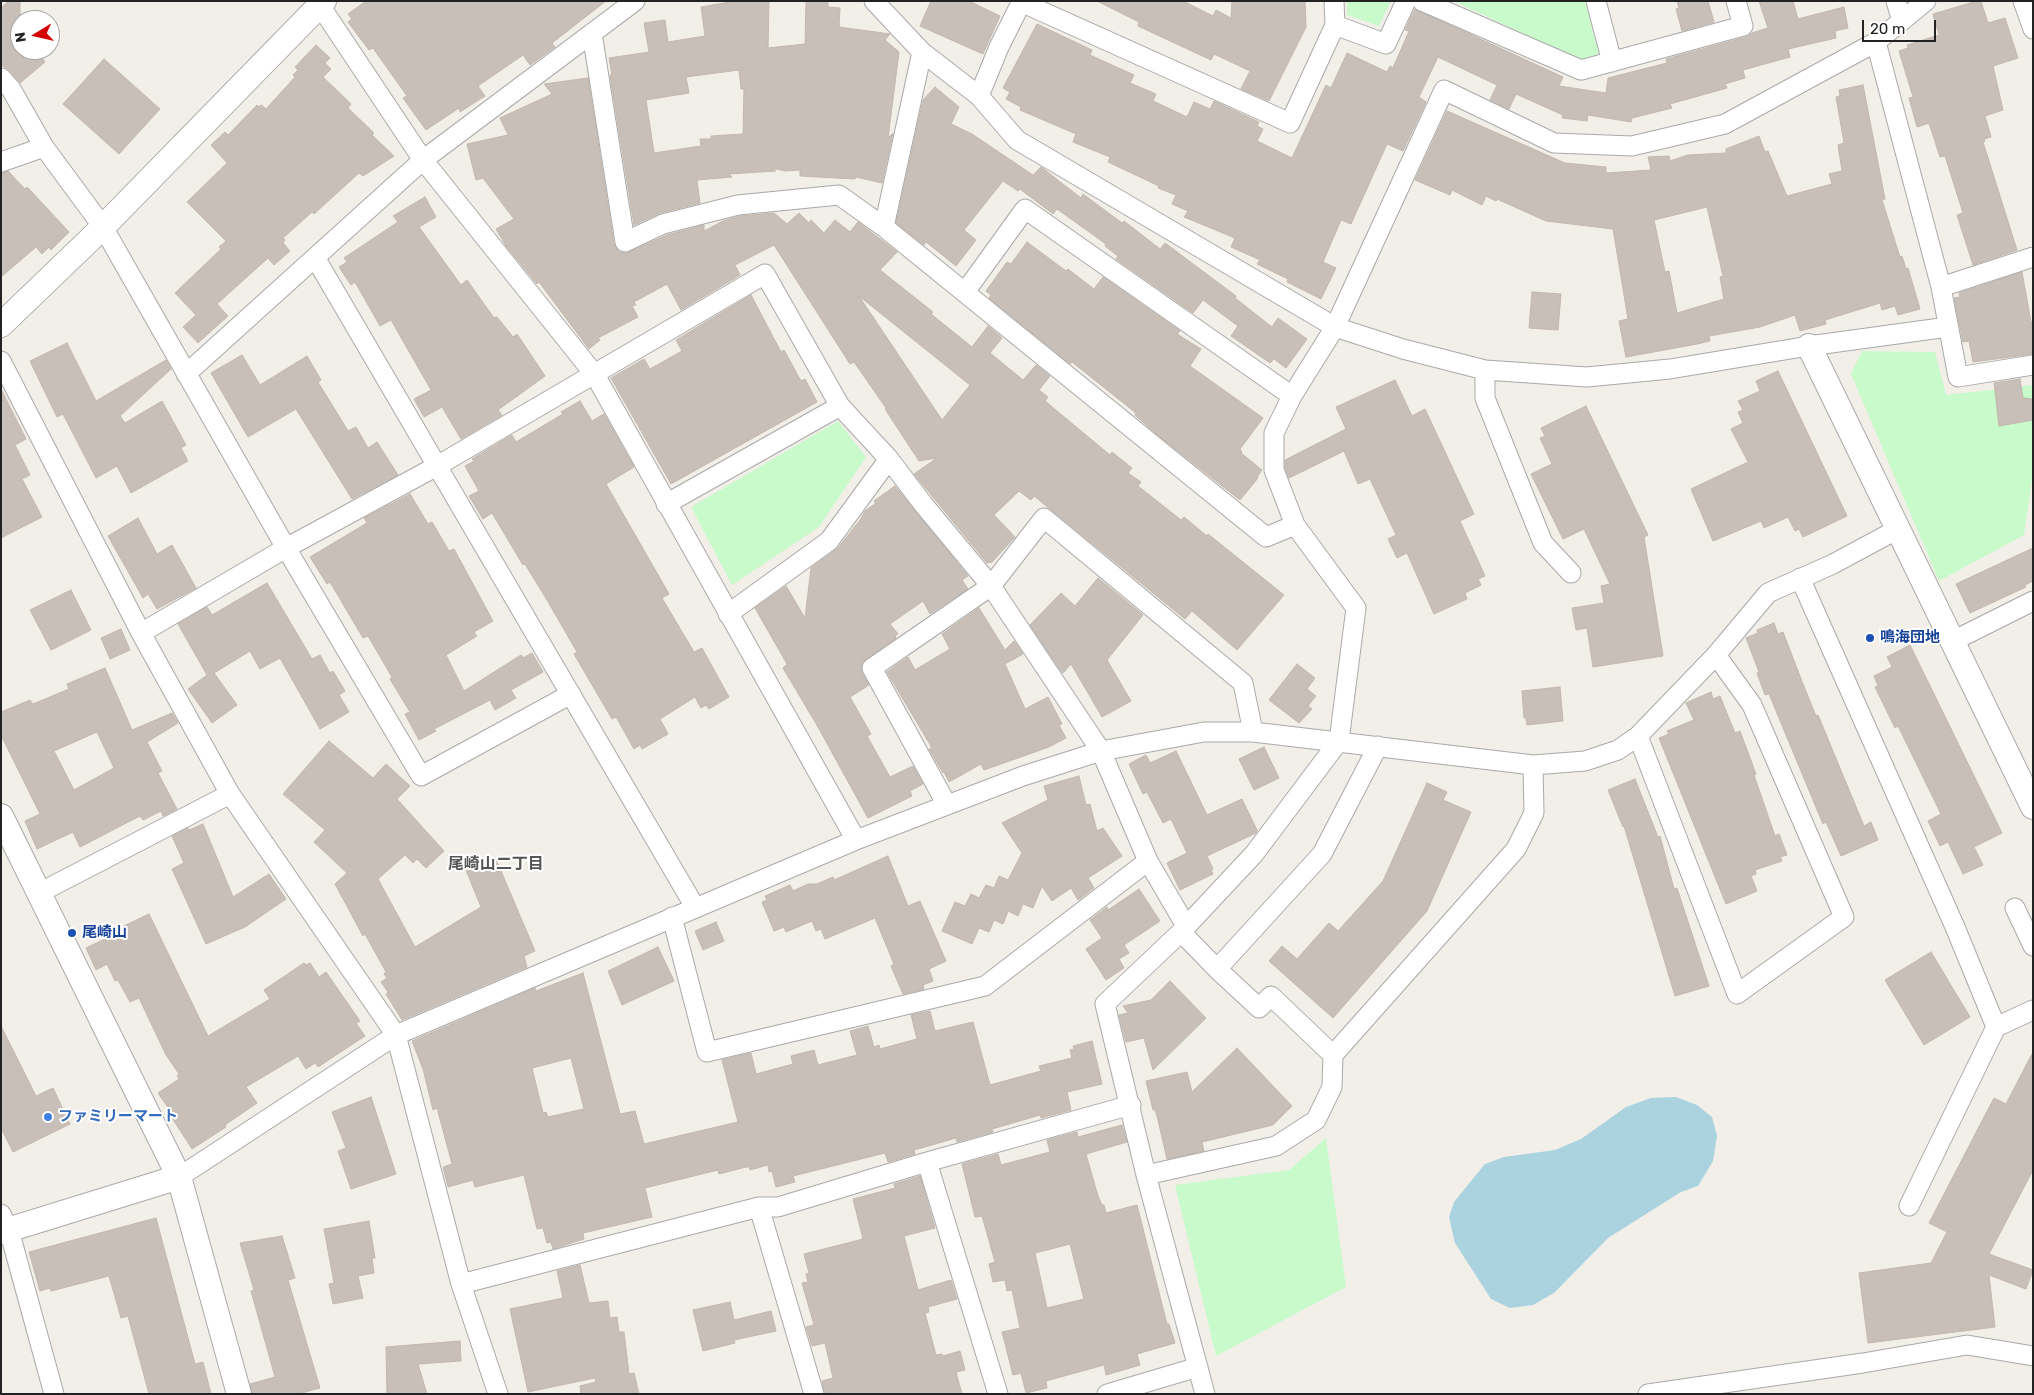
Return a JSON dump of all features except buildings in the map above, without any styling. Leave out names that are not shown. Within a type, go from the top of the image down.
[{"type":"street","points":[[186,374],[316,259],[423,160],[635,1]]},
{"type":"street","points":[[874,1],[922,52],[979,96],[1017,140],[1335,327],[1402,350],[1486,370],[1587,377],[1670,369],[1809,346],[1948,327]]},
{"type":"street","points":[[979,96],[999,47],[1022,1],[1290,123],[1334,25],[1334,1]]},
{"type":"street","points":[[1334,25],[1386,44],[1406,1]]},
{"type":"street","points":[[1422,1],[1581,70],[1743,26],[1736,1]]},
{"type":"street","points":[[1596,1],[1612,62]]},
{"type":"street","points":[[1896,1],[1902,21]]},
{"type":"street","points":[[1205,1394],[1146,1175],[1131,1105],[1105,1004],[1184,929],[1254,854],[1339,741],[1356,608],[1295,525],[1274,470],[1274,433],[1292,396],[1335,327],[1444,90],[1554,143],[1632,146],[1725,124],[1876,42],[1926,1]]},
{"type":"street","points":[[2022,1],[2033,29]]},
{"type":"street","points":[[1,325],[103,226],[320,2],[423,160],[595,376],[856,840]]},
{"type":"street","points":[[592,33],[625,242],[663,224],[738,205],[839,195],[884,227],[1266,537],[1295,525]]},
{"type":"street","points":[[1876,42],[1941,287],[1958,377],[2033,365]]},
{"type":"street","points":[[884,227],[922,52]]},
{"type":"street","points":[[1,78],[11,89],[44,147],[103,226],[286,548],[421,776],[571,694]]},
{"type":"street","points":[[1,162],[44,147]]},
{"type":"street","points":[[965,292],[1025,209],[1292,396]]},
{"type":"street","points":[[1941,287],[2033,257]]},
{"type":"street","points":[[316,259],[695,907]]},
{"type":"street","points":[[141,633],[286,548],[437,466],[595,376],[765,274],[840,406],[889,459],[923,504],[991,586],[1101,752],[1148,861],[1184,929],[1217,969],[1259,1008],[1271,996],[1333,1055]]},
{"type":"street","points":[[1809,346],[2033,807]]},
{"type":"street","points":[[1,361],[141,633],[230,794],[396,1035],[461,1284],[498,1394]]},
{"type":"street","points":[[1486,370],[1485,398],[1543,543],[1571,573]]},
{"type":"street","points":[[666,504],[840,406]]},
{"type":"street","points":[[728,614],[829,541],[889,459]]},
{"type":"street","points":[[947,804],[872,668],[991,586],[1044,518],[1243,683],[1253,732]]},
{"type":"street","points":[[54,1394],[4,1225],[179,1177],[396,1035],[856,840],[1023,776],[1101,752],[1204,732],[1253,732],[1533,765],[1585,761],[1618,750],[1638,736],[1716,656],[1768,593],[1833,564],[1898,529]]},
{"type":"street","points":[[1800,578],[1955,926],[1996,1027]]},
{"type":"street","points":[[1953,641],[2033,601]]},
{"type":"street","points":[[1638,736],[1736,994],[1844,917],[1752,705],[1716,656]]},
{"type":"street","points":[[1217,969],[1322,854],[1378,746]]},
{"type":"street","points":[[1146,1175],[1276,1146],[1316,1120],[1332,1088],[1333,1055],[1516,849],[1534,813],[1533,765]]},
{"type":"street","points":[[39,893],[230,794]]},
{"type":"street","points":[[1,816],[179,1177],[239,1394]]},
{"type":"street","points":[[672,917],[707,1052],[985,986],[1148,861]]},
{"type":"street","points":[[2015,908],[2033,946]]},
{"type":"street","points":[[1909,1206],[1996,1027],[2033,1010]]},
{"type":"street","points":[[461,1284],[759,1206],[778,1207],[927,1162],[1131,1105]]},
{"type":"street","points":[[927,1162],[998,1394]]},
{"type":"street","points":[[759,1206],[814,1394]]},
{"type":"street","points":[[1648,1394],[1863,1363],[1967,1345],[2033,1356]]},
{"type":"street","points":[[1107,1394],[1198,1367]]},
{"type":"green space","points":[[1347,1],[1391,1],[1379,26],[1347,15]]},
{"type":"green space","points":[[1453,1],[1585,1],[1599,55],[1579,59]]},
{"type":"green space","points":[[1862,351],[1935,352],[1946,395],[2033,385],[2033,472],[2024,535],[1939,581],[1851,374]]},
{"type":"green space","points":[[838,421],[866,457],[819,527],[732,585],[691,507]]},
{"type":"green space","points":[[1326,1138],[1346,1287],[1216,1356],[1175,1185],[1289,1170]]},
{"type":"water","points":[[1676,1097],[1697,1105],[1712,1117],[1717,1136],[1713,1161],[1698,1186],[1681,1192],[1608,1238],[1554,1293],[1533,1305],[1510,1308],[1491,1299],[1455,1243],[1449,1217],[1454,1202],[1485,1164],[1504,1157],[1555,1150],[1581,1139],[1626,1107],[1651,1098]]},
{"type":"place","name":"鳴海団地","points":[[1870,638]]},
{"type":"place","name":"尾崎山","points":[[72,933]]},
{"type":"place","name":"ファミリーマート","points":[[48,1117]]},
{"type":"district","name":"尾崎山二丁目","points":[[496,864]]}]
